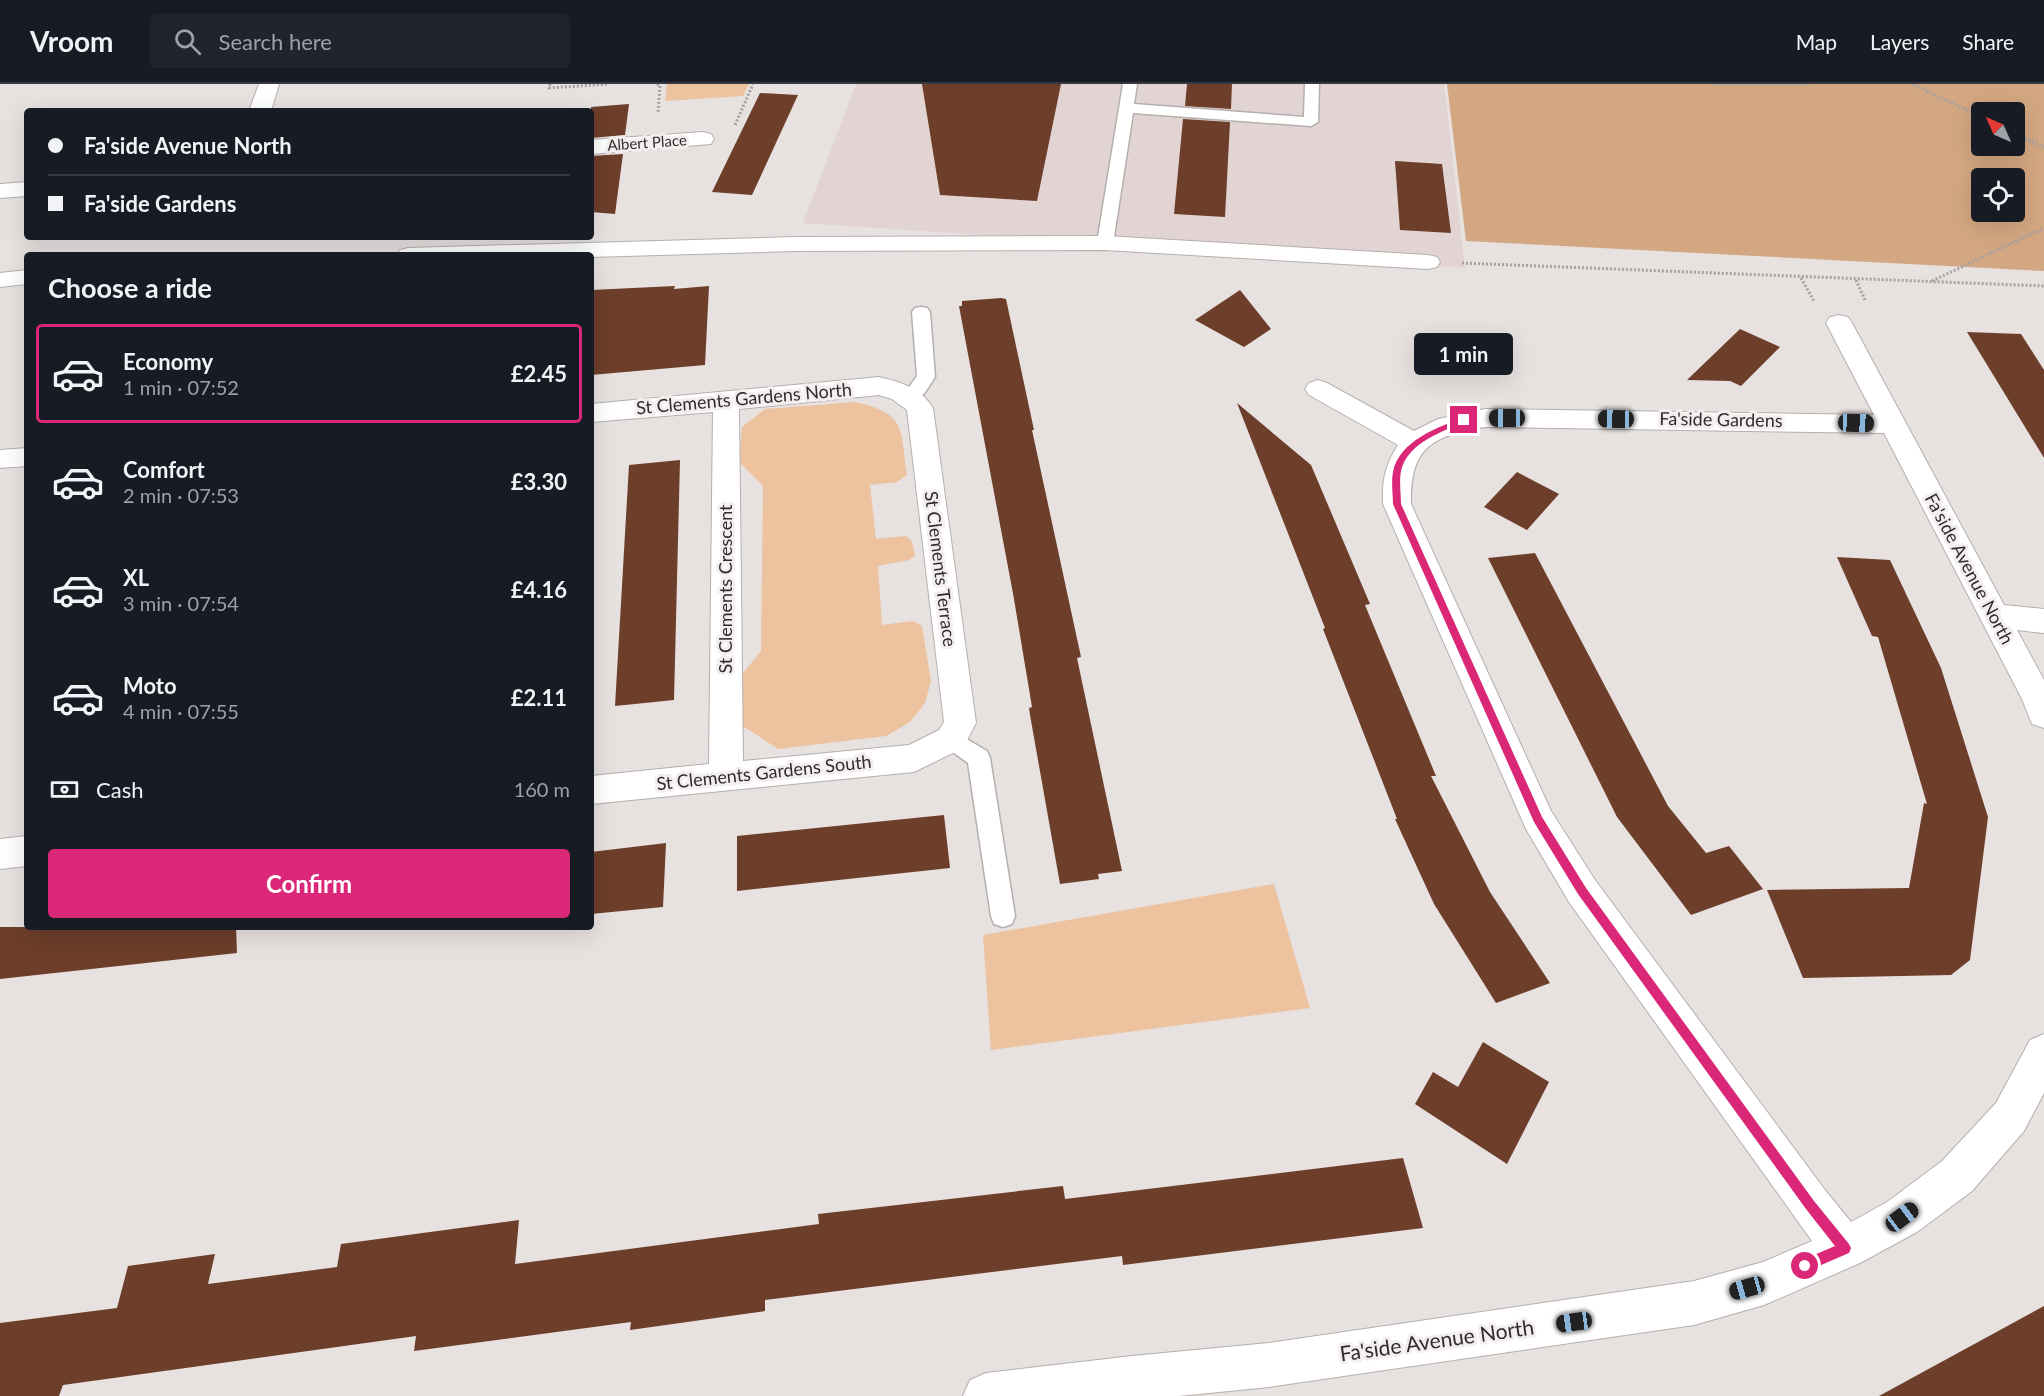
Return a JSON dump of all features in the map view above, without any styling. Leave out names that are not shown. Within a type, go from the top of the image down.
[{"type":"street","points":[[261,108],[269,84]]},
{"type":"street","name":"Albert Place","points":[[594,147],[703,139]]},
{"type":"street","points":[[0,191],[24,189]]},
{"type":"street","points":[[514,252],[795,244],[1105,243],[1428,262]]},
{"type":"street","points":[[0,280],[24,277]]},
{"type":"street","name":"Fa'side Avenue North","points":[[1839,323],[2044,715]]},
{"type":"street","name":"St Clements Gardens North","points":[[594,412],[726,402],[879,386],[903,393]]},
{"type":"street","points":[[1318,389],[1415,443]]},
{"type":"street","name":"St Clements Terrace","points":[[903,393],[920,408],[960,723],[943,744]]},
{"type":"street","name":"St Clements Crescent","points":[[726,402],[726,775]]},
{"type":"street","name":"Fa'side Gardens","points":[[1845,1248],[1810,1205],[1582,891],[1538,819],[1397,504],[1397,471],[1404,456],[1415,443],[1429,433],[1445,425],[1485,418],[1892,424]]},
{"type":"street","points":[[0,459],[24,457]]},
{"type":"street","points":[[1994,616],[2044,621]]},
{"type":"street","name":"St Clements Gardens South","points":[[594,790],[914,758],[943,744]]},
{"type":"street","points":[[0,854],[24,851]]},
{"type":"street","name":"Fa'side Avenue North","points":[[986,1396],[1132,1378],[1269,1365],[1694,1303],[1764,1283],[1845,1248],[1902,1217],[1957,1176],[2010,1117],[2044,1053]]},
{"type":"lane","points":[[1105,243],[1130,84]]},
{"type":"lane","points":[[1126,108],[1311,122],[1312,84]]},
{"type":"lane","points":[[903,393],[927,377],[921,312]]},
{"type":"lane","points":[[943,744],[979,758],[1004,916]]},
{"type":"path","points":[[550,84],[549,88],[609,84]]},
{"type":"path","points":[[1713,84],[1812,84]]},
{"type":"path","points":[[1912,84],[1971,112]]},
{"type":"path","points":[[2025,138],[2044,147]]},
{"type":"path","points":[[1931,281],[2044,228]]},
{"type":"path","points":[[1428,262],[2044,286]]},
{"type":"shaded area","points":[[667,84],[749,84],[743,96],[665,101]]},
{"type":"shaded area","points":[[856,84],[1444,84],[1465,268],[803,223]]},
{"type":"shaded area","points":[[1447,84],[2044,84],[2044,271],[1466,241]]},
{"type":"shaded area","points":[[855,402],[884,412],[898,425],[901,434],[907,475],[897,482],[870,485],[876,539],[906,536],[912,541],[915,556],[909,560],[878,566],[882,625],[913,621],[922,626],[931,681],[925,703],[910,722],[886,736],[778,749],[743,726],[743,673],[761,651],[763,486],[739,462],[742,427],[765,409]]},
{"type":"shaded area","points":[[1274,884],[1310,1008],[991,1050],[983,935]]},
{"type":"building","points":[[922,84],[1061,84],[1037,201],[940,195]]},
{"type":"building","points":[[1187,84],[1232,84],[1231,109],[1185,106]]},
{"type":"building","points":[[760,93],[798,95],[752,195],[712,192]]},
{"type":"building","points":[[629,104],[625,135],[594,138],[594,108],[591,107]]},
{"type":"building","points":[[1183,119],[1230,122],[1225,217],[1174,214]]},
{"type":"building","points":[[623,154],[615,214],[594,212],[594,156]]},
{"type":"building","points":[[1395,161],[1442,164],[1451,233],[1400,230]]},
{"type":"building","points":[[675,286],[674,289],[709,286],[705,365],[594,375],[594,290]]},
{"type":"building","points":[[1240,290],[1271,329],[1244,347],[1195,320]]},
{"type":"building","points":[[1006,299],[1034,430],[1032,430],[1081,657],[1077,658],[1122,871],[1098,874],[1099,879],[1060,884],[1030,715],[1029,708],[1032,707],[1014,599],[959,306],[962,306],[962,301]]},
{"type":"building","points":[[1740,329],[1780,347],[1741,386],[1730,381],[1687,380]]},
{"type":"building","points":[[1967,332],[2021,334],[2044,370],[2044,458]]},
{"type":"building","points":[[1237,403],[1311,465],[1370,604],[1365,605],[1436,776],[1431,776],[1490,892],[1550,983],[1496,1003],[1434,904],[1395,819],[1397,819],[1323,629],[1325,628]]},
{"type":"building","points":[[680,460],[674,700],[615,706],[629,465]]},
{"type":"building","points":[[1517,472],[1559,494],[1527,530],[1484,507]]},
{"type":"building","points":[[1535,553],[1668,806],[1706,853],[1729,846],[1763,889],[1691,915],[1617,817],[1488,558]]},
{"type":"building","points":[[1837,557],[1890,560],[1941,668],[1988,817],[1970,960],[1951,975],[1803,978],[1767,890],[1909,888],[1924,803],[1927,804],[1878,637],[1872,636]]},
{"type":"building","points":[[944,815],[950,868],[737,891],[737,836]]},
{"type":"building","points":[[666,843],[663,907],[594,914],[594,852]]},
{"type":"building","points":[[0,927],[24,927],[24,930],[236,930],[237,953],[0,979]]},
{"type":"building","points":[[1483,1042],[1549,1082],[1507,1164],[1415,1104],[1433,1072],[1458,1087]]},
{"type":"building","points":[[1403,1158],[1423,1228],[1123,1265],[1122,1256],[765,1300],[765,1311],[630,1330],[631,1322],[414,1351],[416,1336],[63,1385],[59,1396],[0,1396],[0,1323],[117,1308],[128,1266],[215,1254],[208,1284],[337,1267],[341,1244],[519,1220],[515,1264],[819,1224],[818,1214],[1063,1186],[1065,1199]]},
{"type":"building","points":[[2044,1306],[2044,1396],[1879,1396]]},
{"type":"route","points":[[1464,420],[1445,425],[1429,433],[1415,443],[1404,456],[1397,471],[1395,487],[1397,504],[1538,819],[1582,891],[1810,1205],[1845,1248],[1805,1266]]}]
